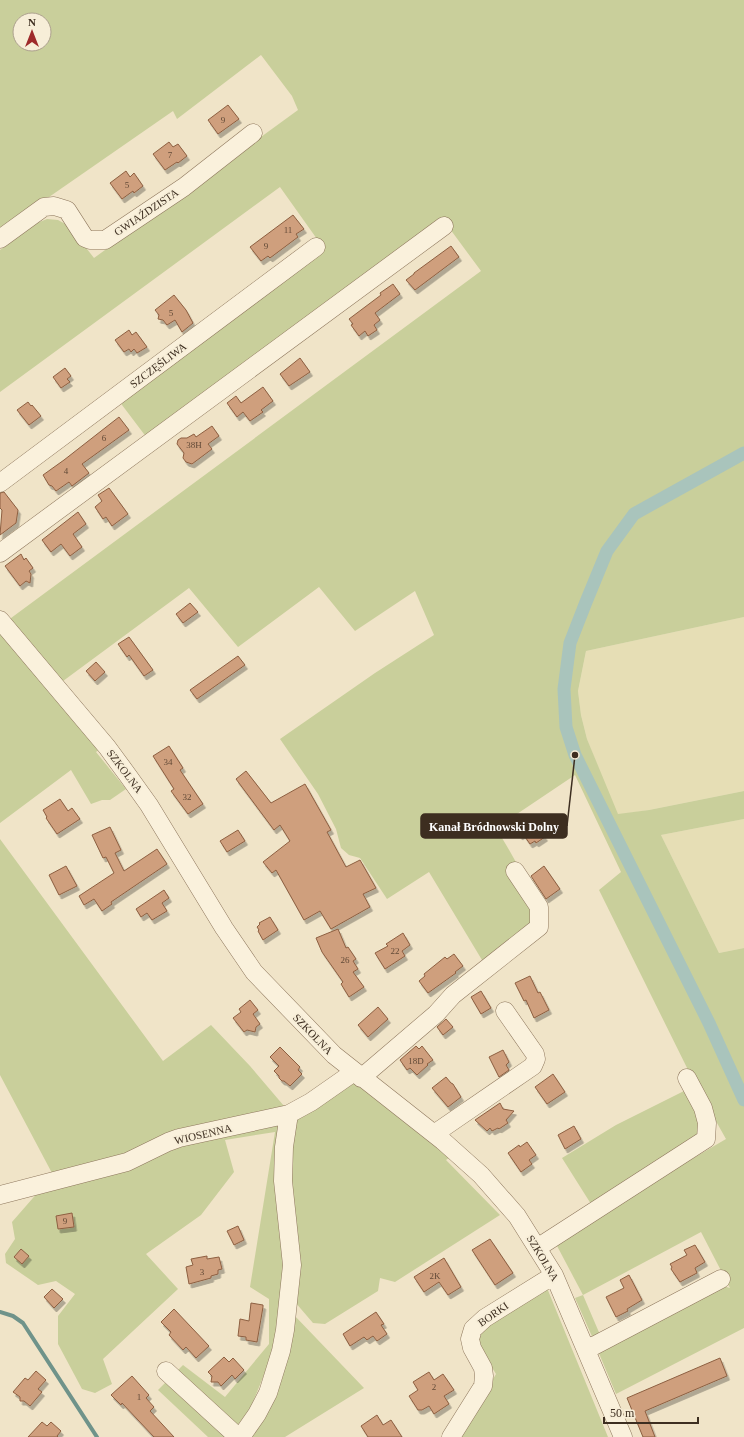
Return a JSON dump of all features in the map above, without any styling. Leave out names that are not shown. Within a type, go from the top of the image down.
[{"type":"street","name":"GWIAŹDZISTA","points":[[0,240],[44,207],[54,206],[67,210],[85,238],[90,240],[104,240],[184,187],[253,133]]},
{"type":"street","points":[[0,553],[444,226]]},
{"type":"street","name":"SZCZĘŚLIWA","points":[[0,483],[316,247]]},
{"type":"street","name":"SZKOLNA","points":[[0,620],[107,747],[149,804],[224,928],[254,972],[334,1055],[434,1134],[481,1175],[517,1216],[554,1275],[622,1437]]},
{"type":"street","name":"WIOSENNA","points":[[0,1196],[127,1162],[179,1138],[289,1114],[358,1075],[436,1014],[453,995],[539,927],[539,907],[515,871]]},
{"type":"street","points":[[434,1134],[533,1066],[536,1059],[535,1054],[505,1011]]},
{"type":"street","points":[[537,1248],[706,1139],[707,1122],[703,1108],[687,1078]]},
{"type":"street","points":[[166,1371],[240,1437],[257,1414],[268,1393],[281,1351],[285,1330],[292,1265],[283,1180],[284,1147],[289,1114]]},
{"type":"street","name":"BORKI","points":[[451,1437],[483,1386],[483,1368],[471,1343],[470,1334],[473,1329],[485,1318],[554,1275]]},
{"type":"street","points":[[586,1350],[720,1279]]},
{"type":"shaded area","points":[[744,617],[744,791],[617,815],[587,739],[581,715],[578,691],[586,651]]},
{"type":"shaded area","points":[[744,819],[744,948],[719,953],[661,835]]},
{"type":"green space","points":[[0,0],[744,0],[744,617],[586,651],[578,691],[581,715],[587,739],[618,814],[649,810],[744,791],[744,819],[661,835],[719,953],[744,948],[744,1328],[616,1394],[598,1351],[723,1286],[730,1288],[701,1232],[583,1295],[556,1244],[598,1214],[726,1139],[695,1084],[599,890],[621,872],[575,775],[496,828],[515,860],[531,896],[534,920],[485,965],[429,872],[387,899],[360,858],[349,855],[341,848],[336,829],[318,794],[280,739],[375,673],[434,635],[415,591],[355,631],[319,587],[238,647],[189,588],[59,684],[7,621],[481,271],[450,229],[147,438],[119,401],[317,239],[280,187],[0,392],[0,250],[37,223],[47,219],[58,220],[69,226],[94,258],[298,110],[292,96],[261,55],[177,119],[173,111],[0,231]]},
{"type":"green space","points":[[0,630],[100,749],[96,752],[126,789],[110,800],[102,800],[91,804],[71,770],[0,823]]},
{"type":"green space","points":[[0,839],[163,1061],[211,1025],[250,1066],[284,1106],[356,1082],[450,1157],[446,1160],[500,1215],[395,1282],[380,1278],[378,1291],[325,1324],[313,1323],[295,1302],[281,1299],[272,1355],[251,1407],[229,1437],[208,1437],[158,1390],[183,1365],[225,1397],[269,1344],[269,1299],[250,1287],[275,1132],[225,1140],[234,1172],[201,1215],[146,1254],[178,1289],[103,1359],[112,1384],[95,1393],[82,1389],[58,1344],[58,1316],[75,1294],[56,1281],[38,1285],[6,1263],[5,1254],[15,1239],[12,1222],[53,1175],[0,1075]]},
{"type":"green space","points":[[686,1090],[698,1120],[698,1133],[696,1140],[591,1204],[562,1158],[616,1125]]},
{"type":"green space","points":[[547,1288],[608,1437],[459,1437],[496,1374],[476,1342],[477,1334]]},
{"type":"green space","points":[[583,1295],[601,1337],[594,1341],[575,1298]]},
{"type":"green space","points":[[293,1314],[364,1388],[285,1437],[246,1437]]},
{"type":"building","points":[[228,105],[239,119],[218,134],[208,120]]},
{"type":"building","points":[[169,142],[173,147],[178,144],[187,156],[165,170],[153,154]]},
{"type":"building","points":[[126,171],[130,177],[134,173],[143,186],[134,193],[133,191],[122,199],[110,183]]},
{"type":"building","points":[[293,215],[304,229],[296,234],[298,237],[270,258],[268,256],[261,261],[250,247]]},
{"type":"building","points":[[451,246],[459,257],[415,290],[406,280]]},
{"type":"building","points":[[393,284],[400,294],[375,313],[380,320],[374,325],[377,330],[368,336],[365,331],[359,336],[351,325],[353,324],[349,319]]},
{"type":"building","points":[[174,295],[186,310],[193,323],[182,332],[175,320],[167,325],[163,320],[158,319],[159,315],[155,310]]},
{"type":"building","points":[[129,330],[132,335],[136,332],[147,347],[137,353],[134,349],[131,352],[129,349],[124,352],[115,340]]},
{"type":"building","points":[[300,358],[310,372],[289,386],[280,374]]},
{"type":"building","points":[[65,368],[71,376],[67,379],[70,382],[61,388],[53,377]]},
{"type":"building","points":[[263,387],[273,401],[261,410],[263,412],[250,421],[243,412],[237,417],[227,403],[236,396],[241,403]]},
{"type":"building","points":[[28,402],[41,416],[29,425],[17,410]]},
{"type":"building","points":[[119,417],[129,430],[82,464],[89,473],[72,486],[69,482],[56,491],[49,485],[43,475]]},
{"type":"building","points":[[212,426],[219,436],[208,444],[212,449],[192,464],[186,462],[183,458],[184,453],[177,444],[178,440],[181,438],[187,438],[194,434],[196,437]]},
{"type":"building","points":[[109,488],[128,514],[112,526],[106,517],[103,519],[95,507],[102,501],[98,495]]},
{"type":"building","points":[[4,492],[18,510],[16,523],[0,535],[2,510],[0,508],[0,493]]},
{"type":"building","points":[[78,512],[86,524],[73,534],[82,547],[70,556],[61,544],[51,552],[42,540]]},
{"type":"building","points":[[21,554],[24,560],[26,558],[33,568],[29,571],[31,574],[30,583],[26,581],[20,586],[5,566]]},
{"type":"building","points":[[190,603],[198,612],[183,623],[176,614]]},
{"type":"building","points":[[129,637],[153,670],[144,676],[129,655],[127,657],[118,644]]},
{"type":"building","points":[[238,656],[245,665],[197,699],[190,690]]},
{"type":"building","points":[[96,662],[105,672],[95,681],[86,671]]},
{"type":"building","points":[[169,746],[183,768],[180,770],[203,804],[188,814],[171,791],[174,789],[153,756]]},
{"type":"building","points":[[246,771],[271,803],[305,784],[331,830],[327,832],[346,867],[360,860],[376,888],[363,894],[370,907],[331,929],[320,911],[304,920],[276,870],[272,873],[263,862],[290,841],[280,825],[274,830],[236,779]]},
{"type":"building","points":[[60,799],[68,811],[72,808],[80,819],[57,834],[46,818],[47,817],[43,810]]},
{"type":"building","points":[[528,815],[534,825],[541,820],[548,830],[542,833],[545,837],[536,843],[535,841],[530,844],[523,834],[520,836],[514,825]]},
{"type":"building","points":[[110,827],[121,850],[115,853],[124,871],[157,849],[167,864],[111,902],[112,904],[102,911],[94,899],[84,905],[79,896],[114,873],[106,857],[103,858],[92,835]]},
{"type":"building","points":[[238,830],[245,841],[227,852],[220,841]]},
{"type":"building","points":[[66,866],[77,886],[59,895],[49,875]]},
{"type":"building","points":[[544,866],[560,889],[546,899],[531,876]]},
{"type":"building","points":[[164,890],[169,898],[162,903],[167,911],[152,920],[147,913],[141,917],[136,909]]},
{"type":"building","points":[[270,917],[278,930],[263,940],[257,927],[260,924],[259,923]]},
{"type":"building","points":[[338,929],[346,948],[348,947],[356,959],[353,961],[358,969],[353,972],[364,987],[349,997],[341,984],[343,982],[322,952],[316,938]]},
{"type":"building","points":[[403,933],[410,945],[402,951],[405,956],[385,969],[375,953],[388,946],[386,944]]},
{"type":"building","points":[[454,954],[463,966],[455,972],[456,973],[428,993],[419,981],[425,976],[424,974],[445,957],[447,959]]},
{"type":"building","points":[[530,976],[538,993],[540,992],[549,1010],[534,1018],[526,1000],[524,1001],[515,983]]},
{"type":"building","points":[[481,991],[491,1008],[481,1014],[471,997]]},
{"type":"building","points":[[250,1000],[258,1010],[253,1014],[260,1024],[256,1027],[255,1032],[247,1030],[244,1032],[233,1018],[241,1012],[239,1009]]},
{"type":"building","points":[[378,1007],[388,1019],[368,1037],[358,1025]]},
{"type":"building","points":[[446,1019],[453,1027],[443,1035],[437,1027]]},
{"type":"building","points":[[416,1046],[419,1049],[422,1046],[433,1060],[417,1075],[410,1068],[407,1070],[400,1060]]},
{"type":"building","points":[[280,1047],[300,1067],[298,1070],[302,1074],[290,1086],[282,1081],[274,1071],[279,1066],[270,1057]]},
{"type":"building","points":[[503,1050],[509,1062],[506,1065],[509,1070],[499,1077],[489,1057]]},
{"type":"building","points":[[553,1074],[565,1092],[547,1104],[535,1087]]},
{"type":"building","points":[[446,1077],[453,1084],[461,1097],[448,1107],[432,1088]]},
{"type":"building","points":[[500,1103],[503,1109],[514,1111],[506,1120],[508,1123],[499,1129],[498,1128],[492,1131],[490,1128],[487,1131],[475,1120]]},
{"type":"building","points":[[574,1126],[581,1139],[565,1149],[558,1135]]},
{"type":"building","points":[[527,1142],[536,1155],[529,1160],[532,1164],[521,1172],[508,1153],[519,1145],[520,1147]]},
{"type":"building","points":[[72,1213],[74,1227],[58,1229],[56,1216]]},
{"type":"building","points":[[238,1226],[244,1240],[234,1245],[227,1231]]},
{"type":"building","points":[[490,1239],[513,1273],[495,1285],[472,1250]]},
{"type":"building","points":[[695,1245],[705,1262],[695,1268],[697,1273],[680,1282],[671,1269],[672,1267],[670,1264],[687,1255],[684,1250]]},
{"type":"building","points":[[21,1249],[29,1256],[22,1264],[14,1257]]},
{"type":"building","points":[[207,1256],[207,1259],[219,1257],[222,1269],[218,1270],[218,1274],[211,1276],[211,1278],[189,1284],[186,1267],[193,1265],[191,1259]]},
{"type":"building","points":[[444,1258],[461,1287],[448,1295],[439,1282],[424,1292],[414,1277]]},
{"type":"building","points":[[629,1275],[642,1300],[627,1309],[628,1311],[616,1317],[606,1297],[624,1288],[620,1280]]},
{"type":"building","points":[[52,1289],[63,1299],[54,1308],[44,1297]]},
{"type":"building","points":[[251,1303],[263,1305],[257,1342],[246,1340],[246,1337],[238,1336],[240,1319],[249,1321]]},
{"type":"building","points":[[174,1309],[209,1346],[196,1358],[186,1347],[183,1350],[169,1335],[171,1332],[161,1322]]},
{"type":"building","points":[[376,1312],[384,1324],[381,1325],[387,1334],[377,1341],[373,1336],[367,1340],[364,1337],[350,1346],[343,1334]]},
{"type":"building","points":[[224,1357],[229,1362],[233,1358],[244,1370],[235,1379],[232,1375],[221,1386],[218,1382],[211,1382],[212,1376],[208,1372]]},
{"type":"building","points":[[720,1358],[727,1376],[645,1411],[655,1437],[643,1437],[627,1398]]},
{"type":"building","points":[[36,1371],[46,1380],[38,1389],[42,1392],[30,1406],[24,1401],[20,1401],[20,1397],[13,1392],[25,1378],[28,1380]]},
{"type":"building","points":[[429,1372],[434,1380],[443,1374],[454,1390],[444,1396],[449,1404],[434,1414],[429,1406],[422,1410],[418,1410],[409,1396],[418,1390],[413,1382]]},
{"type":"building","points":[[132,1376],[149,1395],[146,1398],[154,1407],[150,1411],[174,1437],[154,1437],[122,1403],[121,1405],[111,1395]]},
{"type":"building","points":[[377,1415],[383,1425],[391,1420],[402,1437],[368,1437],[361,1426]]},
{"type":"building","points":[[42,1422],[47,1426],[51,1422],[61,1431],[57,1436],[58,1437],[28,1437]]},
{"type":"waterway","points":[[744,453],[634,514],[607,551],[586,602],[570,643],[564,689],[566,727],[575,755],[709,1023],[744,1100]]},
{"type":"waterway","points":[[0,1312],[13,1316],[23,1323],[97,1437]]},
{"type":"place","name":"Kanał Bródnowski Dolny","points":[[575,755]]}]
